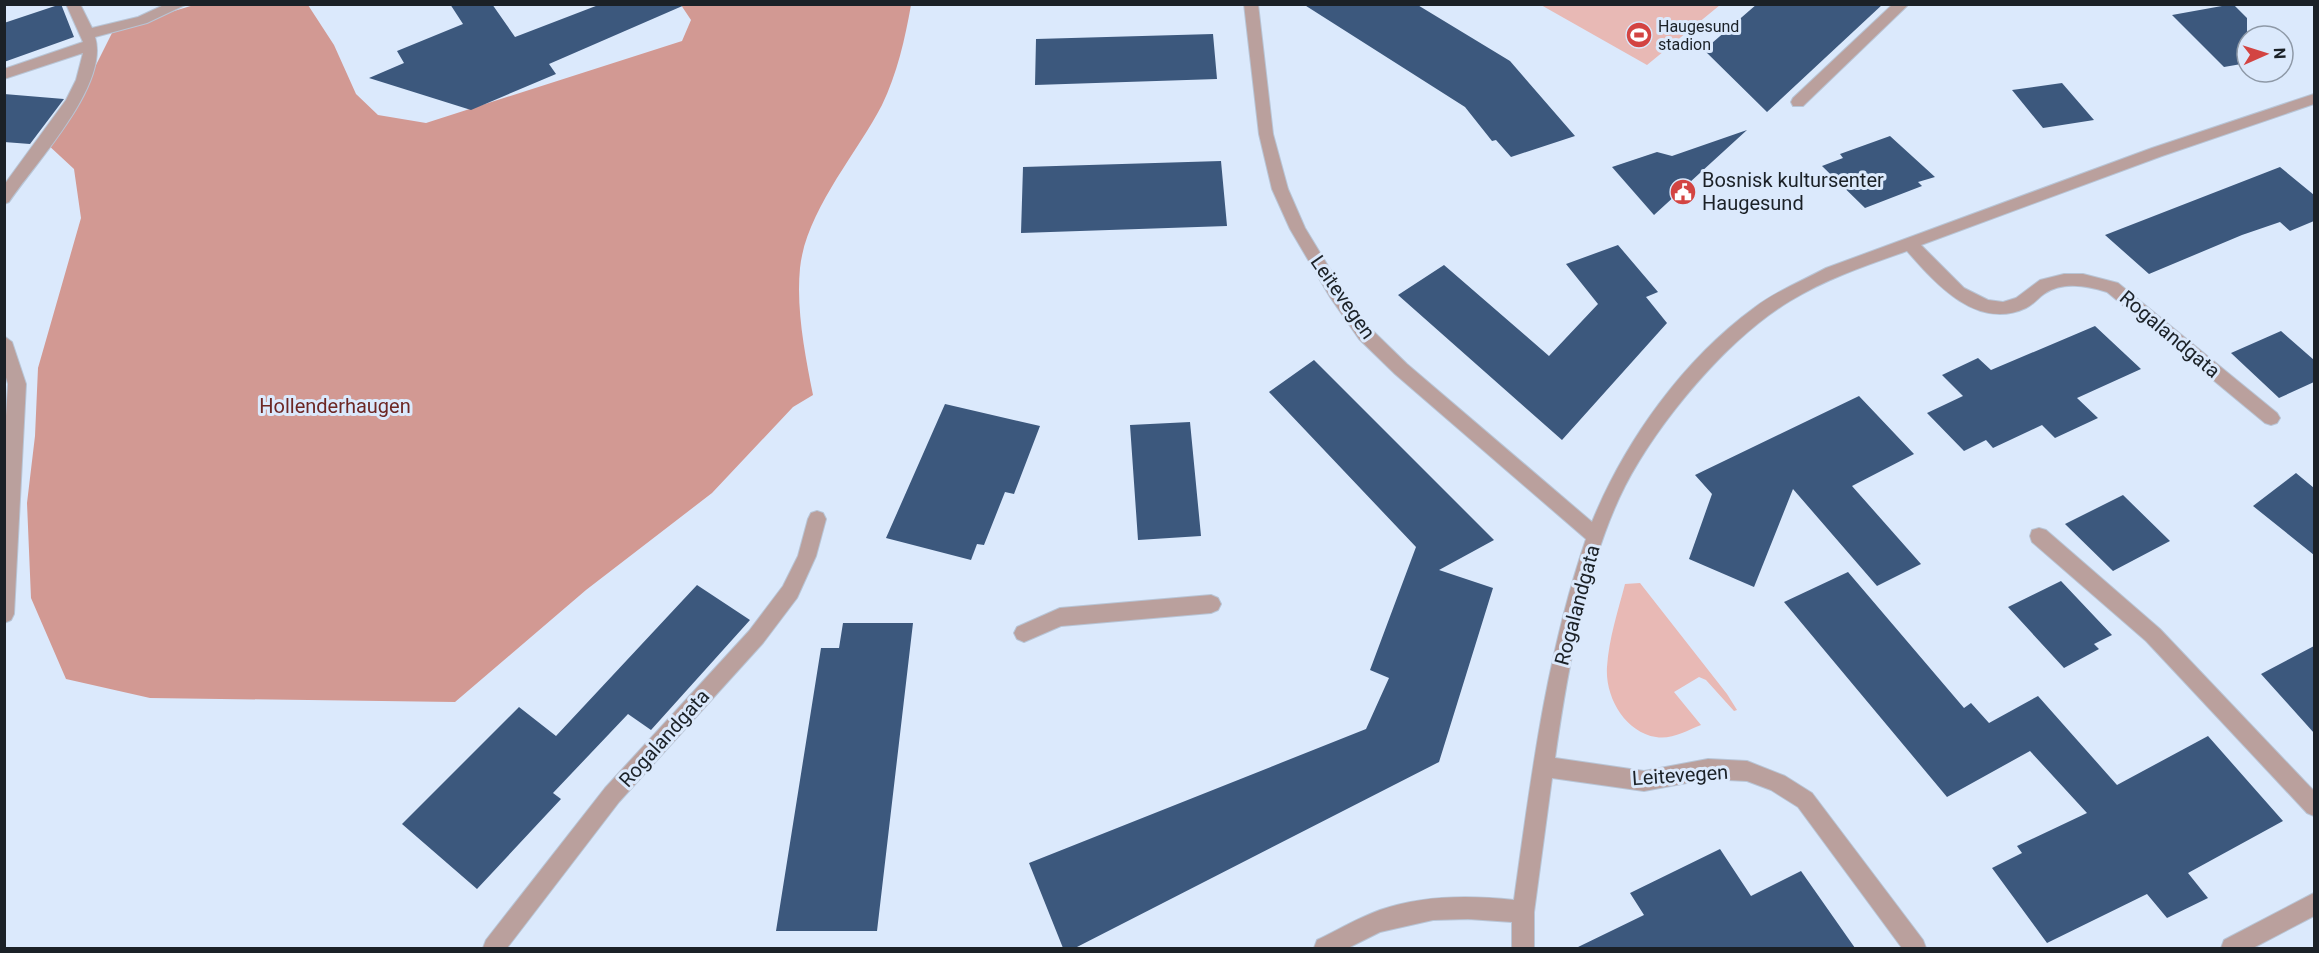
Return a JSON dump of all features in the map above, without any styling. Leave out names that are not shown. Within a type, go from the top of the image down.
[{"type":"street","points":[[4,198],[18,175],[75,98],[86,76],[89,40],[74,4]]},
{"type":"street","points":[[4,74],[180,4]]},
{"type":"street","name":"Leitevegen","points":[[1251,4],[1266,134],[1280,189],[1298,230],[1336,293],[1365,334],[1401,369],[1596,536]]},
{"type":"street","points":[[1798,102],[1902,4]]},
{"type":"street","name":"Rogalandgata","points":[[1523,948],[1522,912],[1561,663],[1596,536],[1615,488],[1652,430],[1689,381],[1737,332],[1782,297],[1832,273],[2157,152],[2314,99]]},
{"type":"street","name":"Rogalandgata","points":[[1910,244],[1953,290],[1977,303],[2001,309],[2022,304],[2037,290],[2054,280],[2082,279],[2112,286],[2271,418]]},
{"type":"street","points":[[4,342],[17,384],[4,614]]},
{"type":"street","name":"Rogalandgata","points":[[494,948],[612,795],[756,637],[790,592],[807,556],[816,519]]},
{"type":"street","points":[[2039,536],[2153,635],[2314,806]]},
{"type":"street","points":[[1024,633],[1060,617],[1211,604]]},
{"type":"street","name":"Leitevegen","points":[[1545,767],[1644,781],[1708,769],[1747,771],[1778,783],[1805,800],[1915,948]]},
{"type":"street","points":[[2232,948],[2314,904]]},
{"type":"street","points":[[1325,948],[1379,921],[1428,909],[1475,907],[1522,912]]},
{"type":"shaded area","name":"Haugesund stadion","points":[[1541,5],[1720,5],[1647,65]]},
{"type":"shaded area","points":[[1640,583],[1737,710],[1734,711],[1706,680],[1699,677],[1674,692],[1701,725],[1662,738],[1645,734],[1626,721],[1609,690],[1607,667],[1614,625],[1625,584]]},
{"type":"green space","name":"Hollenderhaugen","points":[[194,5],[308,5],[334,45],[356,94],[378,115],[426,123],[682,41],[691,20],[681,5],[911,5],[900,56],[882,105],[822,205],[804,247],[800,268],[799,300],[813,395],[793,407],[712,493],[586,590],[455,702],[150,698],[66,679],[31,598],[27,503],[35,436],[38,368],[81,218],[74,169],[46,143],[81,95],[114,29]]},
{"type":"building","points":[[61,4],[74,37],[4,62],[4,23]]},
{"type":"building","points":[[450,4],[492,4],[515,37],[601,4],[687,4],[549,64],[556,74],[471,110],[369,78],[404,63],[397,51],[463,24]]},
{"type":"building","points":[[1303,4],[1416,4],[1510,61],[1575,136],[1511,157],[1496,140],[1492,141],[1465,107]]},
{"type":"building","points":[[1757,4],[1883,4],[1767,112],[1704,50]]},
{"type":"building","points":[[2233,4],[2247,18],[2247,24],[2235,24],[2235,65],[2224,67],[2172,15]]},
{"type":"building","points":[[1213,34],[1217,79],[1035,85],[1036,39]]},
{"type":"building","points":[[2062,83],[2094,120],[2043,128],[2012,90]]},
{"type":"building","points":[[4,94],[64,99],[30,144],[4,142]]},
{"type":"building","points":[[1747,130],[1654,215],[1612,167],[1657,152],[1672,156]]},
{"type":"building","points":[[1890,136],[1935,177],[1918,182],[1922,186],[1865,208],[1822,166],[1843,158],[1840,154]]},
{"type":"building","points":[[1221,161],[1227,226],[1021,233],[1023,167]]},
{"type":"building","points":[[2280,167],[2314,195],[2314,221],[2290,231],[2280,222],[2242,235],[2149,274],[2105,235]]},
{"type":"building","points":[[1618,245],[1658,292],[1646,297],[1667,323],[1562,440],[1398,295],[1444,265],[1549,356],[1598,304],[1566,264]]},
{"type":"building","points":[[2095,326],[2141,369],[2077,398],[2098,418],[2055,438],[2042,425],[1993,448],[1986,440],[1964,451],[1927,413],[1963,396],[1942,375],[1978,358],[1991,370]]},
{"type":"building","points":[[2281,331],[2314,360],[2314,382],[2279,398],[2231,353]]},
{"type":"building","points":[[1314,360],[1494,540],[1439,570],[1493,588],[1439,762],[1075,948],[1063,948],[1029,863],[1366,729],[1389,678],[1370,670],[1416,547],[1269,392]]},
{"type":"building","points":[[1859,396],[1914,454],[1852,486],[1921,564],[1877,586],[1793,489],[1754,587],[1689,559],[1712,494],[1695,475]]},
{"type":"building","points":[[945,404],[1040,426],[1014,494],[1005,492],[984,545],[977,544],[971,560],[886,538]]},
{"type":"building","points":[[1190,422],[1201,536],[1138,540],[1130,425]]},
{"type":"building","points":[[2296,473],[2314,488],[2314,555],[2253,506]]},
{"type":"building","points":[[2123,495],[2170,541],[2113,571],[2065,524]]},
{"type":"building","points":[[1848,572],[1964,708],[1971,703],[1989,723],[2038,696],[2117,785],[2208,736],[2283,821],[2188,873],[2208,898],[2167,918],[2147,894],[2047,943],[1992,868],[2022,853],[2017,846],[2087,813],[2030,751],[1947,797],[1784,602]]},
{"type":"building","points":[[2061,581],[2112,635],[2094,644],[2099,649],[2064,668],[2008,607]]},
{"type":"building","points":[[697,585],[750,620],[651,730],[628,714],[553,793],[561,799],[477,889],[402,824],[519,707],[556,736]]},
{"type":"building","points":[[843,623],[913,623],[877,931],[776,931],[821,648],[839,648]]},
{"type":"building","points":[[2314,646],[2314,733],[2261,674]]},
{"type":"building","points":[[1720,849],[1751,896],[1801,871],[1855,948],[1576,948],[1644,915],[1630,893]]},
{"type":"place","name":"Haugesund stadion","points":[[1639,35]]},
{"type":"place","name":"Bosnisk kultursenter Haugesund","points":[[1683,192]]}]
